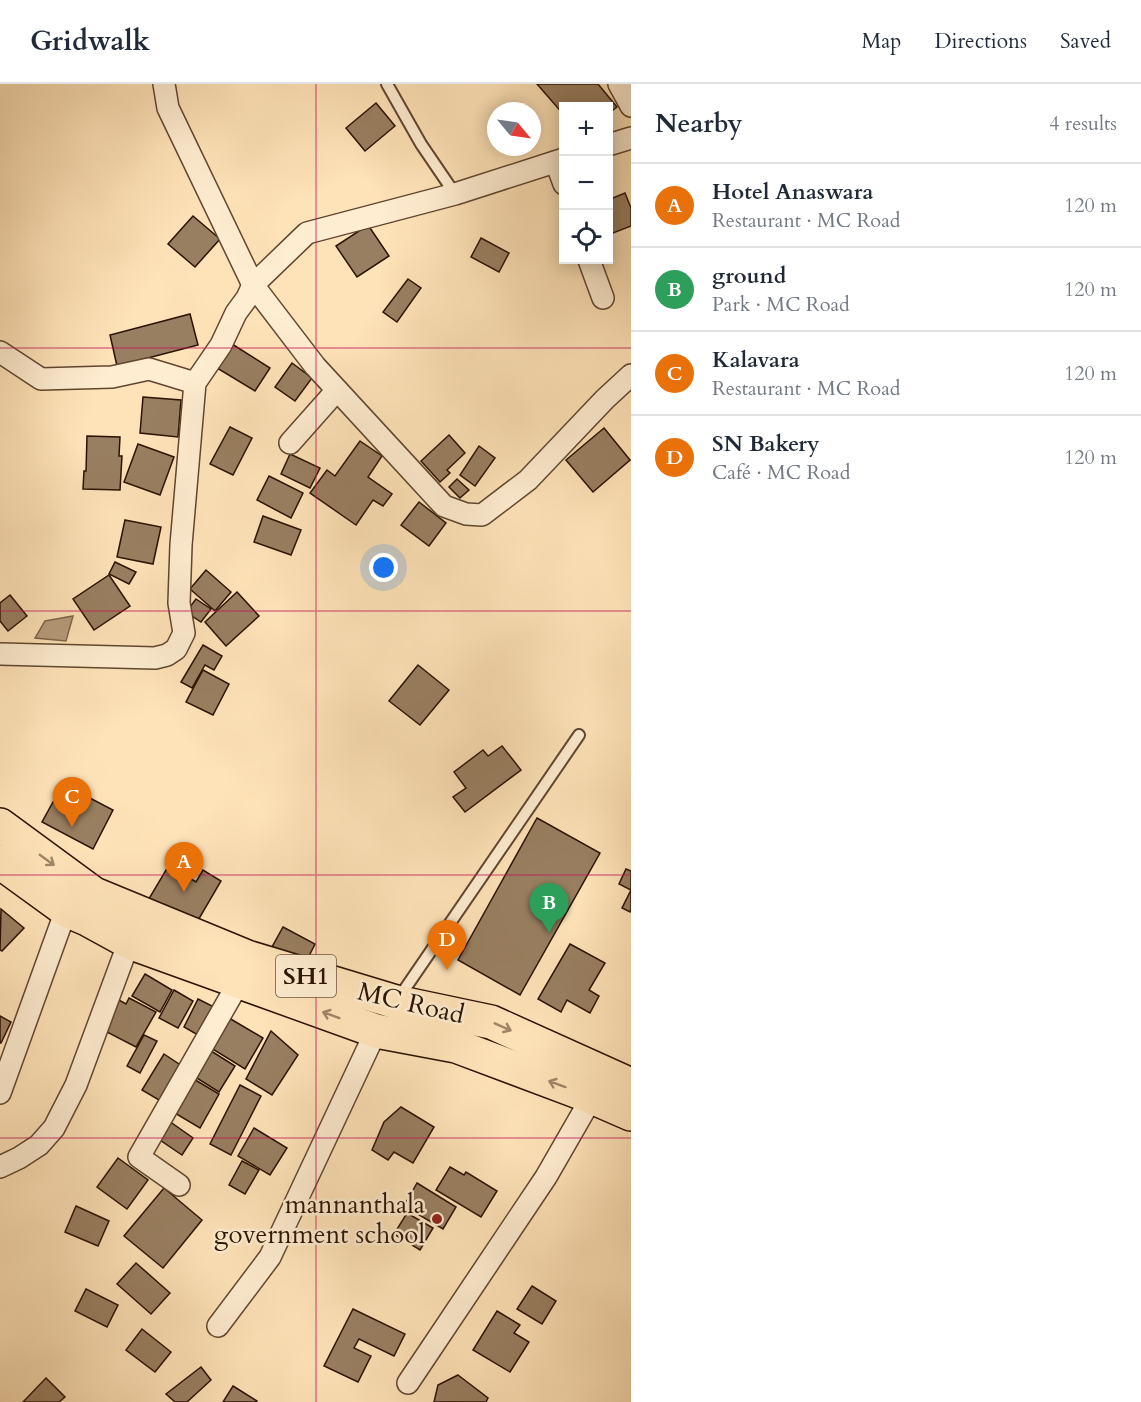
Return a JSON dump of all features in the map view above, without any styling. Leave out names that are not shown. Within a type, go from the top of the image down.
[{"type":"main road","name":"MC Road","points":[[0,825],[94,894],[243,969],[376,1032],[456,1046],[631,1114]]},
{"type":"main road","name":"MC Road","points":[[0,862],[66,910],[129,942],[243,969],[333,984],[396,1002],[491,1022],[631,1085]]},
{"type":"street","points":[[164,84],[168,108],[253,285],[315,366],[444,506],[466,514],[482,515],[528,480],[631,375]]},
{"type":"street","points":[[619,84],[631,106]]},
{"type":"street","points":[[613,144],[631,138]]},
{"type":"street","points":[[0,654],[155,658],[167,655],[181,642],[184,633],[179,603],[181,545],[195,383],[221,345],[236,313],[253,285],[307,233],[455,194],[559,160]]},
{"type":"street","points":[[590,264],[603,298]]},
{"type":"street","points":[[0,352],[41,379],[112,377],[149,369],[195,383]]},
{"type":"street","points":[[290,443],[337,390]]},
{"type":"street","points":[[0,1092],[66,910]]},
{"type":"street","points":[[0,1167],[39,1145],[54,1128],[76,1085],[129,942]]},
{"type":"street","points":[[179,1185],[140,1156],[243,969]]},
{"type":"street","points":[[218,1326],[270,1257],[376,1032]]},
{"type":"street","points":[[408,1383],[546,1177],[592,1097]]},
{"type":"lane","points":[[387,84],[421,144],[455,194]]},
{"type":"lane","points":[[396,1002],[579,735]]},
{"type":"shaded area","points":[[73,616],[66,641],[35,638],[45,621]]},
{"type":"building","points":[[537,84],[598,84],[613,102],[559,102],[559,109]]},
{"type":"building","points":[[376,103],[395,126],[365,151],[346,128]]},
{"type":"building","points":[[625,193],[631,208],[631,226],[613,233],[613,210],[613,198]]},
{"type":"building","points":[[193,216],[220,239],[195,267],[168,244]]},
{"type":"building","points":[[368,225],[389,256],[357,277],[336,246]]},
{"type":"building","points":[[481,238],[509,253],[499,272],[471,257]]},
{"type":"building","points":[[408,279],[421,288],[397,322],[383,312]]},
{"type":"building","points":[[190,314],[198,345],[117,366],[110,335]]},
{"type":"building","points":[[232,344],[270,368],[255,391],[217,368]]},
{"type":"building","points":[[292,363],[312,378],[295,401],[275,387]]},
{"type":"building","points":[[143,397],[181,400],[178,437],[140,433]]},
{"type":"building","points":[[230,427],[252,438],[233,475],[210,464]]},
{"type":"building","points":[[604,428],[630,460],[593,492],[566,460]]},
{"type":"building","points":[[449,435],[465,453],[447,470],[450,473],[440,482],[421,461]]},
{"type":"building","points":[[87,436],[120,437],[119,456],[122,456],[120,490],[83,489]]},
{"type":"building","points":[[360,441],[382,456],[368,477],[392,494],[383,506],[373,500],[356,525],[310,493],[327,470],[335,476]]},
{"type":"building","points":[[138,444],[174,457],[160,495],[124,482]]},
{"type":"building","points":[[479,446],[495,458],[475,486],[460,475]]},
{"type":"building","points":[[290,454],[320,468],[310,488],[281,474]]},
{"type":"building","points":[[269,476],[303,493],[291,518],[257,500]]},
{"type":"building","points":[[457,479],[469,490],[460,498],[449,487]]},
{"type":"building","points":[[419,502],[446,523],[429,546],[401,525]]},
{"type":"building","points":[[263,516],[301,530],[291,555],[254,542]]},
{"type":"building","points":[[125,520],[161,527],[153,564],[117,557]]},
{"type":"building","points":[[115,562],[136,572],[129,584],[109,574]]},
{"type":"building","points":[[206,570],[231,592],[215,611],[190,589]]},
{"type":"building","points":[[109,575],[130,606],[94,630],[73,599]]},
{"type":"building","points":[[237,592],[259,616],[226,646],[205,622]]},
{"type":"building","points":[[10,595],[27,616],[8,631],[0,621],[0,603]]},
{"type":"building","points":[[196,599],[211,609],[201,622],[186,612]]},
{"type":"building","points":[[203,645],[222,656],[214,670],[205,665],[192,688],[181,682]]},
{"type":"building","points":[[418,665],[449,690],[420,725],[389,701]]},
{"type":"building","points":[[203,670],[229,684],[213,715],[186,702]]},
{"type":"building","points":[[502,746],[521,770],[465,812],[453,797],[466,788],[454,772],[483,750],[488,756]]},
{"type":"building","points":[[63,784],[113,810],[93,849],[42,822]]},
{"type":"building","points":[[537,818],[600,853],[520,995],[458,960]]},
{"type":"building","points":[[169,865],[196,882],[203,870],[221,881],[193,929],[147,902]]},
{"type":"building","points":[[626,869],[631,871],[631,890],[619,884]]},
{"type":"building","points":[[631,890],[631,909],[630,912],[622,908]]},
{"type":"building","points":[[1,909],[24,928],[2,951],[0,950]]},
{"type":"building","points":[[283,927],[315,944],[305,964],[272,947]]},
{"type":"building","points":[[570,944],[605,963],[589,990],[599,996],[590,1013],[567,1000],[561,1012],[538,999]]},
{"type":"building","points":[[145,974],[172,990],[160,1012],[132,996]]},
{"type":"building","points":[[174,990],[193,1001],[178,1028],[159,1018]]},
{"type":"building","points":[[129,998],[156,1012],[136,1047],[103,1030],[119,1000],[126,1004]]},
{"type":"building","points":[[198,999],[218,1009],[203,1038],[184,1027]]},
{"type":"building","points":[[0,1016],[11,1022],[1,1043],[0,1043]]},
{"type":"building","points":[[229,1018],[263,1038],[245,1069],[211,1048]]},
{"type":"building","points":[[271,1031],[298,1055],[272,1095],[246,1079]]},
{"type":"building","points":[[144,1035],[157,1041],[140,1073],[127,1066]]},
{"type":"building","points":[[208,1049],[235,1066],[219,1092],[192,1075]]},
{"type":"building","points":[[164,1054],[185,1068],[164,1103],[142,1090]]},
{"type":"building","points":[[192,1078],[219,1094],[200,1128],[173,1112]]},
{"type":"building","points":[[240,1085],[261,1096],[231,1155],[210,1144]]},
{"type":"building","points":[[401,1107],[434,1127],[413,1163],[394,1152],[388,1160],[372,1150],[384,1122]]},
{"type":"building","points":[[169,1121],[193,1138],[182,1155],[157,1138]]},
{"type":"building","points":[[254,1128],[287,1148],[270,1175],[238,1156]]},
{"type":"building","points":[[118,1158],[148,1180],[127,1209],[97,1187]]},
{"type":"building","points":[[242,1161],[259,1170],[245,1194],[229,1185]]},
{"type":"building","points":[[450,1167],[464,1175],[466,1172],[497,1191],[481,1217],[436,1190]]},
{"type":"building","points":[[417,1183],[456,1207],[443,1229],[404,1206]]},
{"type":"building","points":[[164,1188],[202,1220],[163,1268],[124,1236]]},
{"type":"building","points":[[76,1206],[109,1221],[98,1246],[65,1232]]},
{"type":"building","points":[[407,1213],[433,1228],[420,1250],[394,1234]]},
{"type":"building","points":[[136,1263],[170,1293],[151,1314],[117,1284]]},
{"type":"building","points":[[532,1286],[556,1301],[542,1324],[517,1309]]},
{"type":"building","points":[[86,1289],[118,1305],[107,1327],[75,1311]]},
{"type":"building","points":[[353,1309],[405,1334],[394,1356],[359,1339],[354,1348],[371,1356],[358,1382],[324,1366]]},
{"type":"building","points":[[497,1311],[520,1325],[514,1333],[529,1342],[510,1372],[473,1350]]},
{"type":"building","points":[[142,1329],[171,1352],[155,1372],[126,1350]]},
{"type":"building","points":[[201,1367],[211,1380],[187,1402],[175,1402],[166,1394]]},
{"type":"building","points":[[458,1375],[488,1398],[486,1402],[434,1402],[438,1385]]},
{"type":"building","points":[[46,1378],[65,1397],[59,1402],[23,1402]]},
{"type":"building","points":[[233,1386],[257,1401],[223,1402]]},
{"type":"place","name":"Kalavara","points":[[72,827]]},
{"type":"place","name":"Hotel Anaswara","points":[[184,892]]},
{"type":"place","name":"ground","points":[[549,933]]},
{"type":"place","name":"SN Bakery","points":[[447,970]]},
{"type":"place","name":"mannanthala government school","points":[[437,1219]]}]
